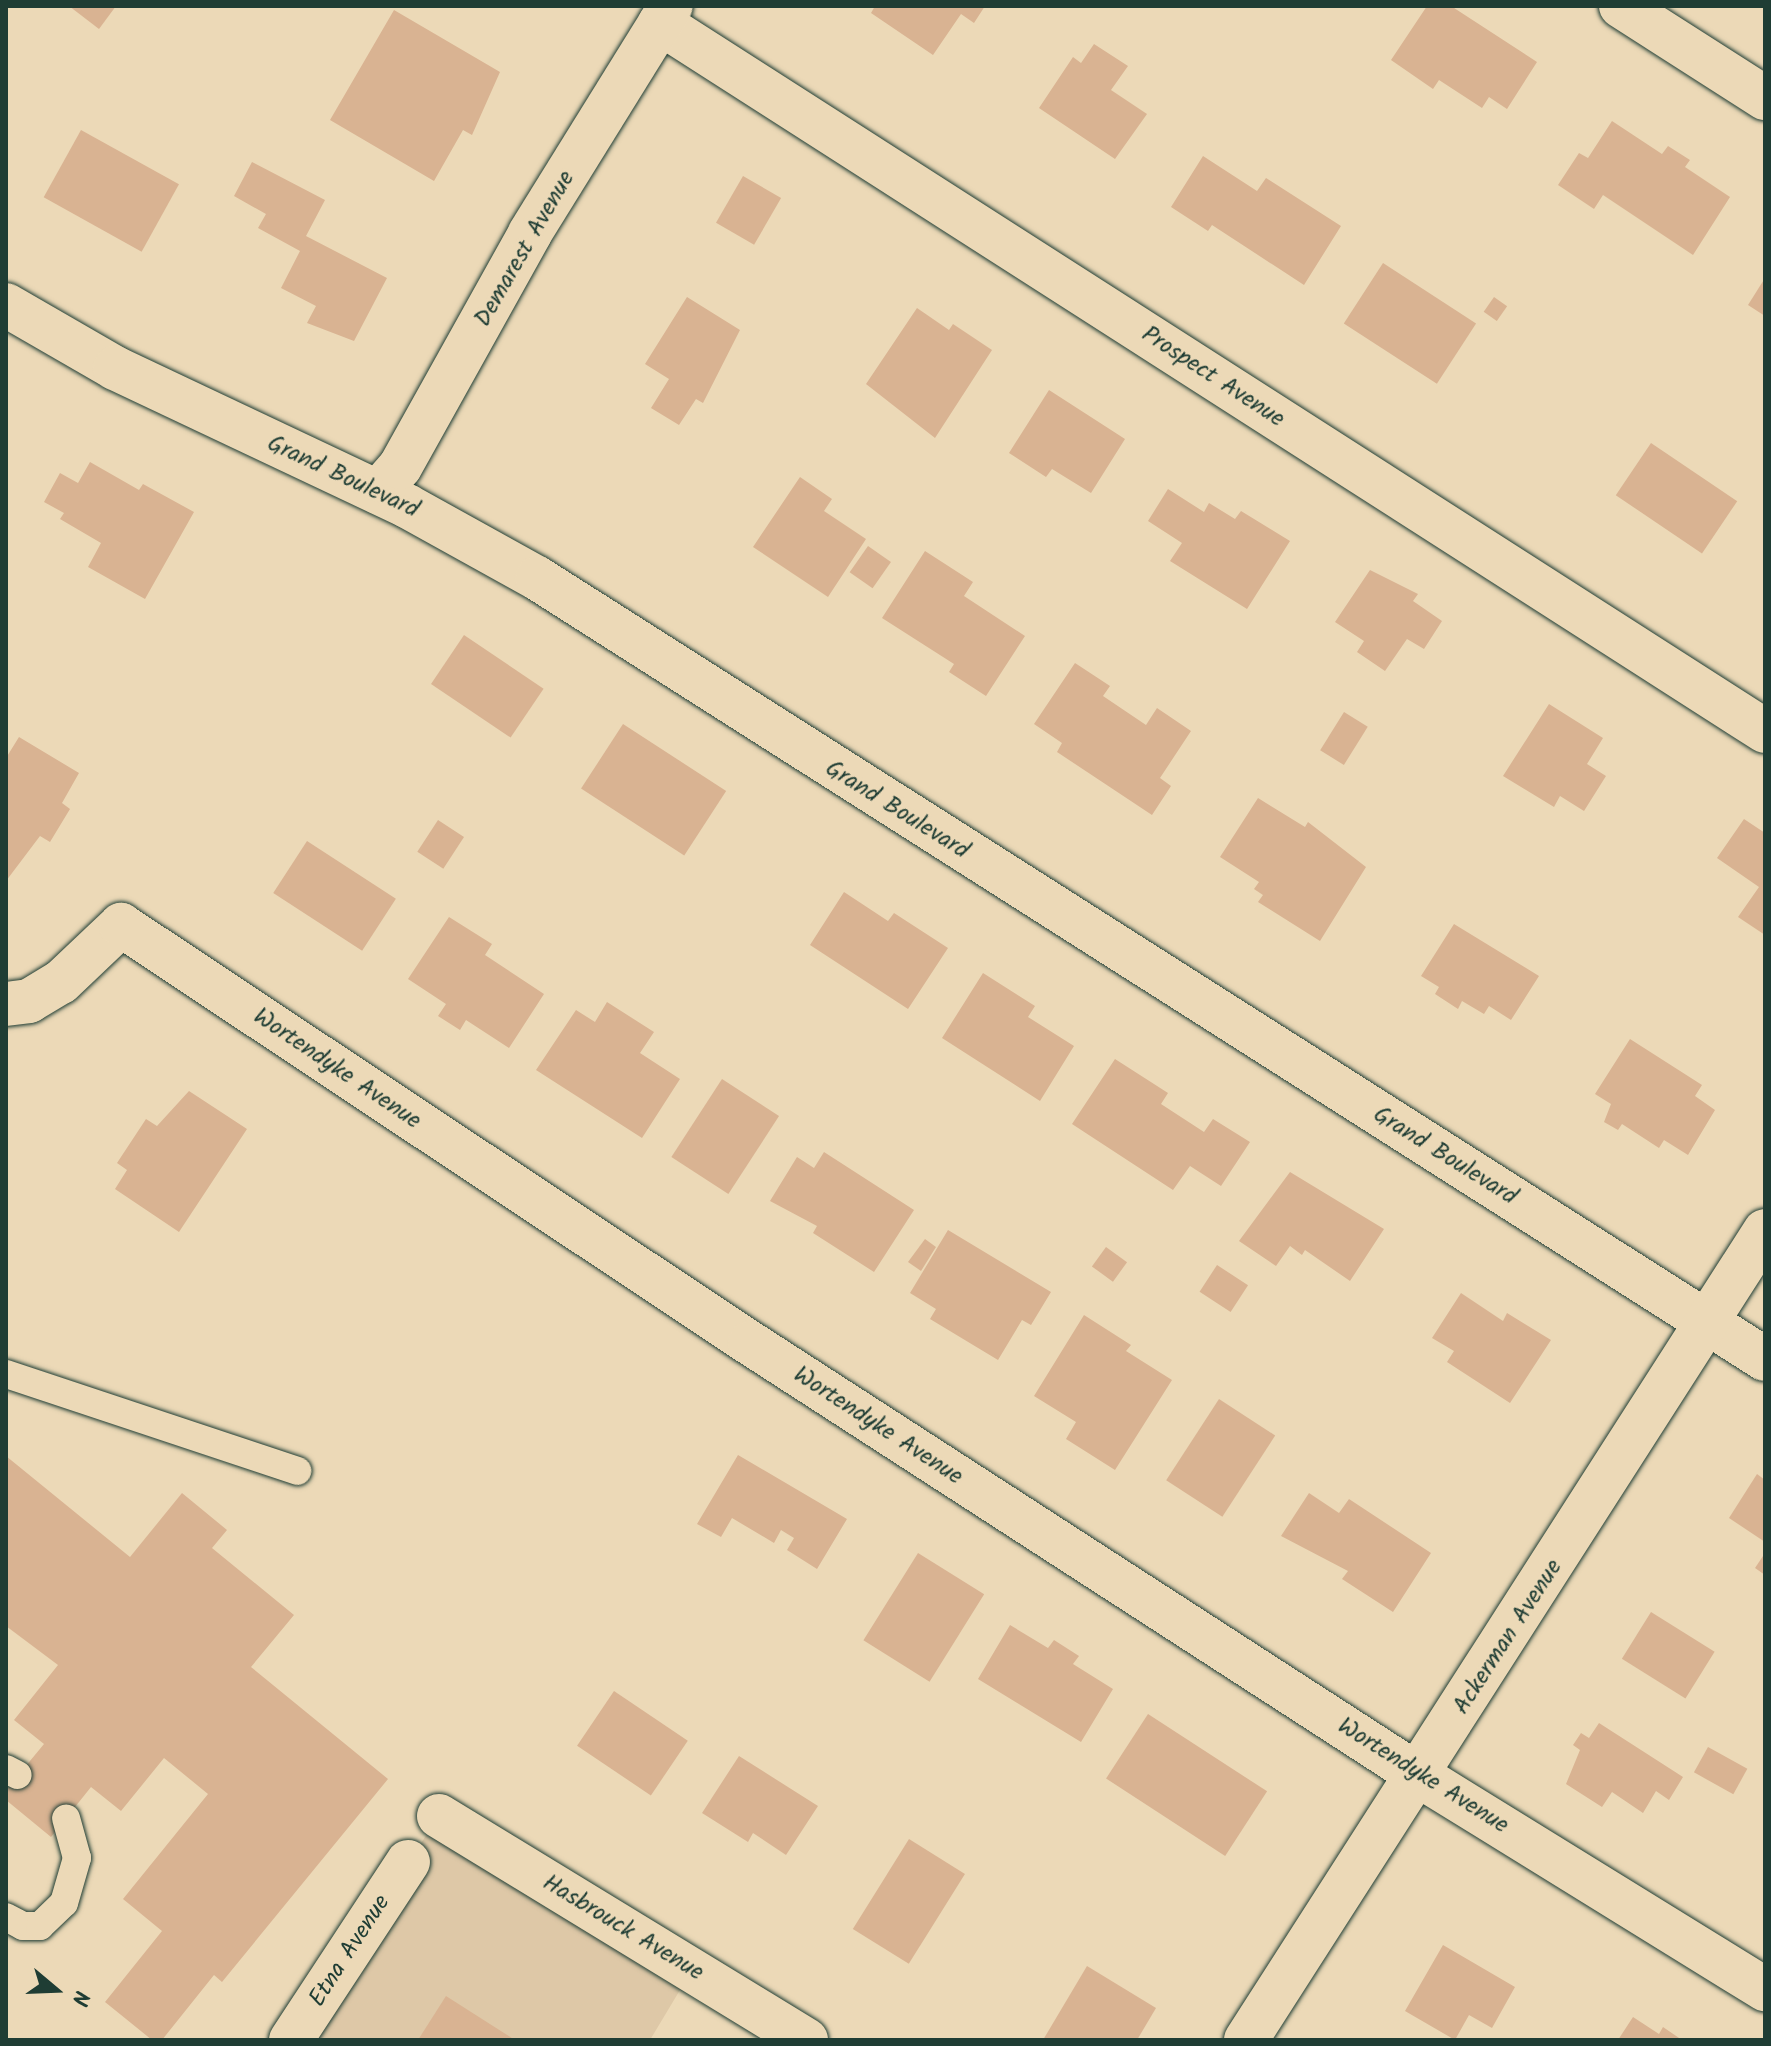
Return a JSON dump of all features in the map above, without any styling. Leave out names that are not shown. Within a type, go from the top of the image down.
[{"type":"street","points":[[1621,6],[1765,98]]},
{"type":"street","name":"Demarest Avenue","points":[[378,492],[400,467],[530,233],[665,14]]},
{"type":"street","name":"Prospect Avenue","points":[[665,14],[1765,731]]},
{"type":"street","name":"Grand Boulevard","points":[[6,305],[115,368],[378,492],[537,578],[1765,1359]]},
{"type":"street","name":"Wortendyke Avenue","points":[[6,1004],[29,1001],[61,982],[121,925],[750,1343],[1418,1775],[1765,1989]]},
{"type":"street","name":"Ackerman Avenue","points":[[1246,2040],[1765,1231]]},
{"type":"street","name":"Hasbrouck Avenue","points":[[439,1816],[806,2040]]},
{"type":"street","name":"Etna Avenue","points":[[291,2040],[408,1862]]},
{"type":"lane","points":[[6,1374],[297,1471]]},
{"type":"lane","points":[[6,1917],[23,1926],[40,1926],[64,1903],[77,1858],[66,1818]]},
{"type":"shaded area","points":[[439,1816],[692,1970],[650,2040],[291,2040]]},
{"type":"building","points":[[69,6],[116,6],[99,29]]},
{"type":"building","points":[[875,6],[985,6],[974,23],[961,14],[933,55],[871,13]]},
{"type":"building","points":[[1427,6],[1451,6],[1537,62],[1507,109],[1489,97],[1482,108],[1439,80],[1433,89],[1391,60]]},
{"type":"building","points":[[394,10],[500,72],[472,135],[463,130],[434,181],[330,120]]},
{"type":"building","points":[[1094,44],[1128,66],[1111,90],[1147,114],[1115,159],[1039,108],[1073,57],[1081,63]]},
{"type":"building","points":[[1612,121],[1662,154],[1668,146],[1690,160],[1685,167],[1730,197],[1693,255],[1603,195],[1594,209],[1558,185],[1579,153],[1588,158]]},
{"type":"building","points":[[81,130],[179,184],[142,252],[44,197]]},
{"type":"building","points":[[1203,156],[1257,191],[1266,178],[1341,226],[1304,285],[1212,225],[1208,231],[1171,207]]},
{"type":"building","points":[[252,162],[325,200],[306,236],[387,278],[354,341],[307,323],[316,306],[281,288],[300,251],[258,228],[266,214],[234,196]]},
{"type":"building","points":[[743,176],[781,198],[754,245],[716,223]]},
{"type":"building","points":[[1383,263],[1476,323],[1437,384],[1344,323]]},
{"type":"building","points":[[1765,278],[1765,316],[1748,305]]},
{"type":"building","points":[[687,297],[740,330],[703,403],[696,399],[679,425],[651,408],[669,379],[645,364]]},
{"type":"building","points":[[1494,297],[1507,306],[1497,321],[1484,312]]},
{"type":"building","points":[[917,308],[949,330],[953,324],[992,350],[935,438],[866,384]]},
{"type":"building","points":[[1049,390],[1125,439],[1091,493],[1052,469],[1046,477],[1009,453]]},
{"type":"building","points":[[1651,443],[1737,501],[1702,553],[1616,495]]},
{"type":"building","points":[[90,462],[139,490],[143,484],[194,512],[145,599],[88,567],[101,543],[60,519],[64,513],[44,502],[60,473],[78,483]]},
{"type":"building","points":[[800,477],[832,499],[824,511],[866,539],[828,597],[753,547]]},
{"type":"building","points":[[1168,489],[1204,512],[1209,503],[1235,519],[1241,511],[1290,541],[1247,609],[1170,561],[1182,543],[1148,521]]},
{"type":"building","points":[[868,546],[891,562],[873,588],[850,572]]},
{"type":"building","points":[[925,551],[973,582],[964,596],[1025,636],[986,696],[949,672],[954,664],[882,618]]},
{"type":"building","points":[[1370,570],[1418,594],[1413,601],[1442,621],[1424,649],[1407,639],[1385,671],[1357,652],[1364,641],[1335,622]]},
{"type":"building","points":[[464,635],[544,689],[511,738],[431,684]]},
{"type":"building","points":[[1075,663],[1110,686],[1103,696],[1146,725],[1157,708],[1191,731],[1160,778],[1171,786],[1152,815],[1057,752],[1062,743],[1034,724]]},
{"type":"building","points":[[1549,704],[1603,738],[1587,764],[1606,776],[1584,811],[1560,796],[1554,807],[1503,776]]},
{"type":"building","points":[[1344,712],[1368,727],[1344,765],[1320,750]]},
{"type":"building","points":[[623,724],[726,791],[684,856],[581,789]]},
{"type":"building","points":[[19,737],[79,773],[62,803],[70,809],[50,842],[40,836],[6,881],[6,758]]},
{"type":"building","points":[[1258,798],[1305,827],[1308,822],[1366,867],[1320,941],[1258,902],[1263,895],[1254,889],[1259,882],[1220,857]]},
{"type":"building","points":[[1744,819],[1765,833],[1765,935],[1738,917],[1759,887],[1717,858]]},
{"type":"building","points":[[438,820],[464,837],[443,869],[417,852]]},
{"type":"building","points":[[307,841],[396,899],[362,951],[273,893]]},
{"type":"building","points":[[844,892],[888,921],[894,913],[948,948],[908,1009],[810,945]]},
{"type":"building","points":[[449,917],[492,944],[485,955],[544,994],[509,1048],[466,1020],[460,1030],[438,1016],[446,1004],[408,979]]},
{"type":"building","points":[[1454,924],[1539,976],[1511,1020],[1489,1006],[1484,1014],[1462,1001],[1458,1009],[1435,994],[1439,987],[1421,976]]},
{"type":"building","points":[[983,973],[1035,1006],[1028,1017],[1074,1046],[1040,1101],[942,1038]]},
{"type":"building","points":[[607,1002],[654,1032],[640,1053],[680,1079],[642,1138],[536,1070],[576,1010],[595,1022]]},
{"type":"building","points":[[1630,1039],[1702,1085],[1695,1096],[1715,1110],[1688,1155],[1664,1140],[1659,1148],[1622,1124],[1618,1130],[1604,1122],[1611,1104],[1595,1094]]},
{"type":"building","points":[[1115,1059],[1168,1093],[1161,1104],[1204,1132],[1213,1119],[1250,1142],[1221,1186],[1190,1166],[1173,1190],[1072,1124]]},
{"type":"building","points":[[722,1079],[779,1116],[728,1194],[671,1157]]},
{"type":"building","points":[[189,1091],[247,1129],[179,1232],[115,1189],[127,1170],[117,1163],[146,1119],[157,1126]]},
{"type":"building","points":[[824,1152],[914,1210],[874,1272],[813,1233],[817,1226],[770,1201],[797,1157],[814,1168]]},
{"type":"building","points":[[1290,1172],[1384,1229],[1350,1281],[1305,1250],[1302,1255],[1290,1246],[1276,1266],[1239,1241]]},
{"type":"building","points":[[948,1230],[1051,1292],[1031,1325],[1022,1320],[998,1360],[930,1319],[936,1309],[910,1293]]},
{"type":"building","points":[[925,1239],[936,1247],[921,1271],[908,1262]]},
{"type":"building","points":[[1106,1247],[1127,1262],[1113,1282],[1092,1266]]},
{"type":"building","points":[[1217,1265],[1248,1285],[1231,1312],[1200,1292]]},
{"type":"building","points":[[1461,1293],[1503,1321],[1507,1313],[1551,1340],[1510,1403],[1447,1362],[1454,1351],[1432,1338]]},
{"type":"building","points":[[1084,1315],[1131,1345],[1126,1351],[1172,1380],[1115,1470],[1066,1439],[1076,1422],[1034,1396]]},
{"type":"building","points":[[1219,1399],[1275,1435],[1222,1517],[1166,1480]]},
{"type":"building","points":[[738,1455],[847,1519],[817,1569],[787,1550],[794,1538],[781,1530],[774,1543],[732,1518],[721,1537],[697,1524]]},
{"type":"building","points":[[6,1456],[130,1557],[182,1493],[227,1530],[212,1548],[294,1615],[251,1667],[388,1779],[222,1982],[214,1975],[162,2040],[152,2040],[105,2002],[162,1931],[123,1899],[208,1794],[164,1758],[121,1811],[91,1787],[51,1837],[6,1800],[6,1790],[44,1744],[14,1720],[58,1665],[6,1626]]},
{"type":"building","points":[[1757,1474],[1765,1480],[1765,1542],[1729,1518]]},
{"type":"building","points":[[1309,1493],[1339,1513],[1349,1499],[1431,1553],[1393,1612],[1342,1579],[1348,1571],[1281,1536]]},
{"type":"building","points":[[918,1553],[984,1594],[930,1682],[863,1640]]},
{"type":"building","points":[[1765,1553],[1765,1575],[1755,1568]]},
{"type":"building","points":[[1651,1612],[1715,1652],[1685,1698],[1622,1659]]},
{"type":"building","points":[[1010,1625],[1048,1648],[1054,1640],[1079,1656],[1073,1664],[1113,1689],[1081,1742],[978,1679]]},
{"type":"building","points":[[614,1691],[688,1741],[651,1795],[577,1746]]},
{"type":"building","points":[[1148,1714],[1267,1791],[1225,1856],[1106,1779]]},
{"type":"building","points":[[1599,1723],[1683,1777],[1669,1800],[1656,1791],[1643,1813],[1612,1792],[1602,1807],[1566,1784],[1580,1750],[1573,1745],[1581,1733],[1589,1738]]},
{"type":"building","points":[[1708,1747],[1747,1769],[1733,1794],[1694,1772]]},
{"type":"building","points":[[739,1756],[818,1806],[786,1855],[753,1833],[748,1842],[702,1813]]},
{"type":"building","points":[[909,1839],[965,1874],[909,1964],[853,1929]]},
{"type":"building","points":[[1443,1945],[1515,1987],[1492,2028],[1469,2015],[1455,2040],[1405,2011]]},
{"type":"building","points":[[1087,1966],[1156,2008],[1137,2040],[1043,2040]]},
{"type":"building","points":[[446,1996],[515,2040],[418,2040]]},
{"type":"building","points":[[1633,2017],[1659,2034],[1663,2027],[1682,2040],[1618,2040]]}]
